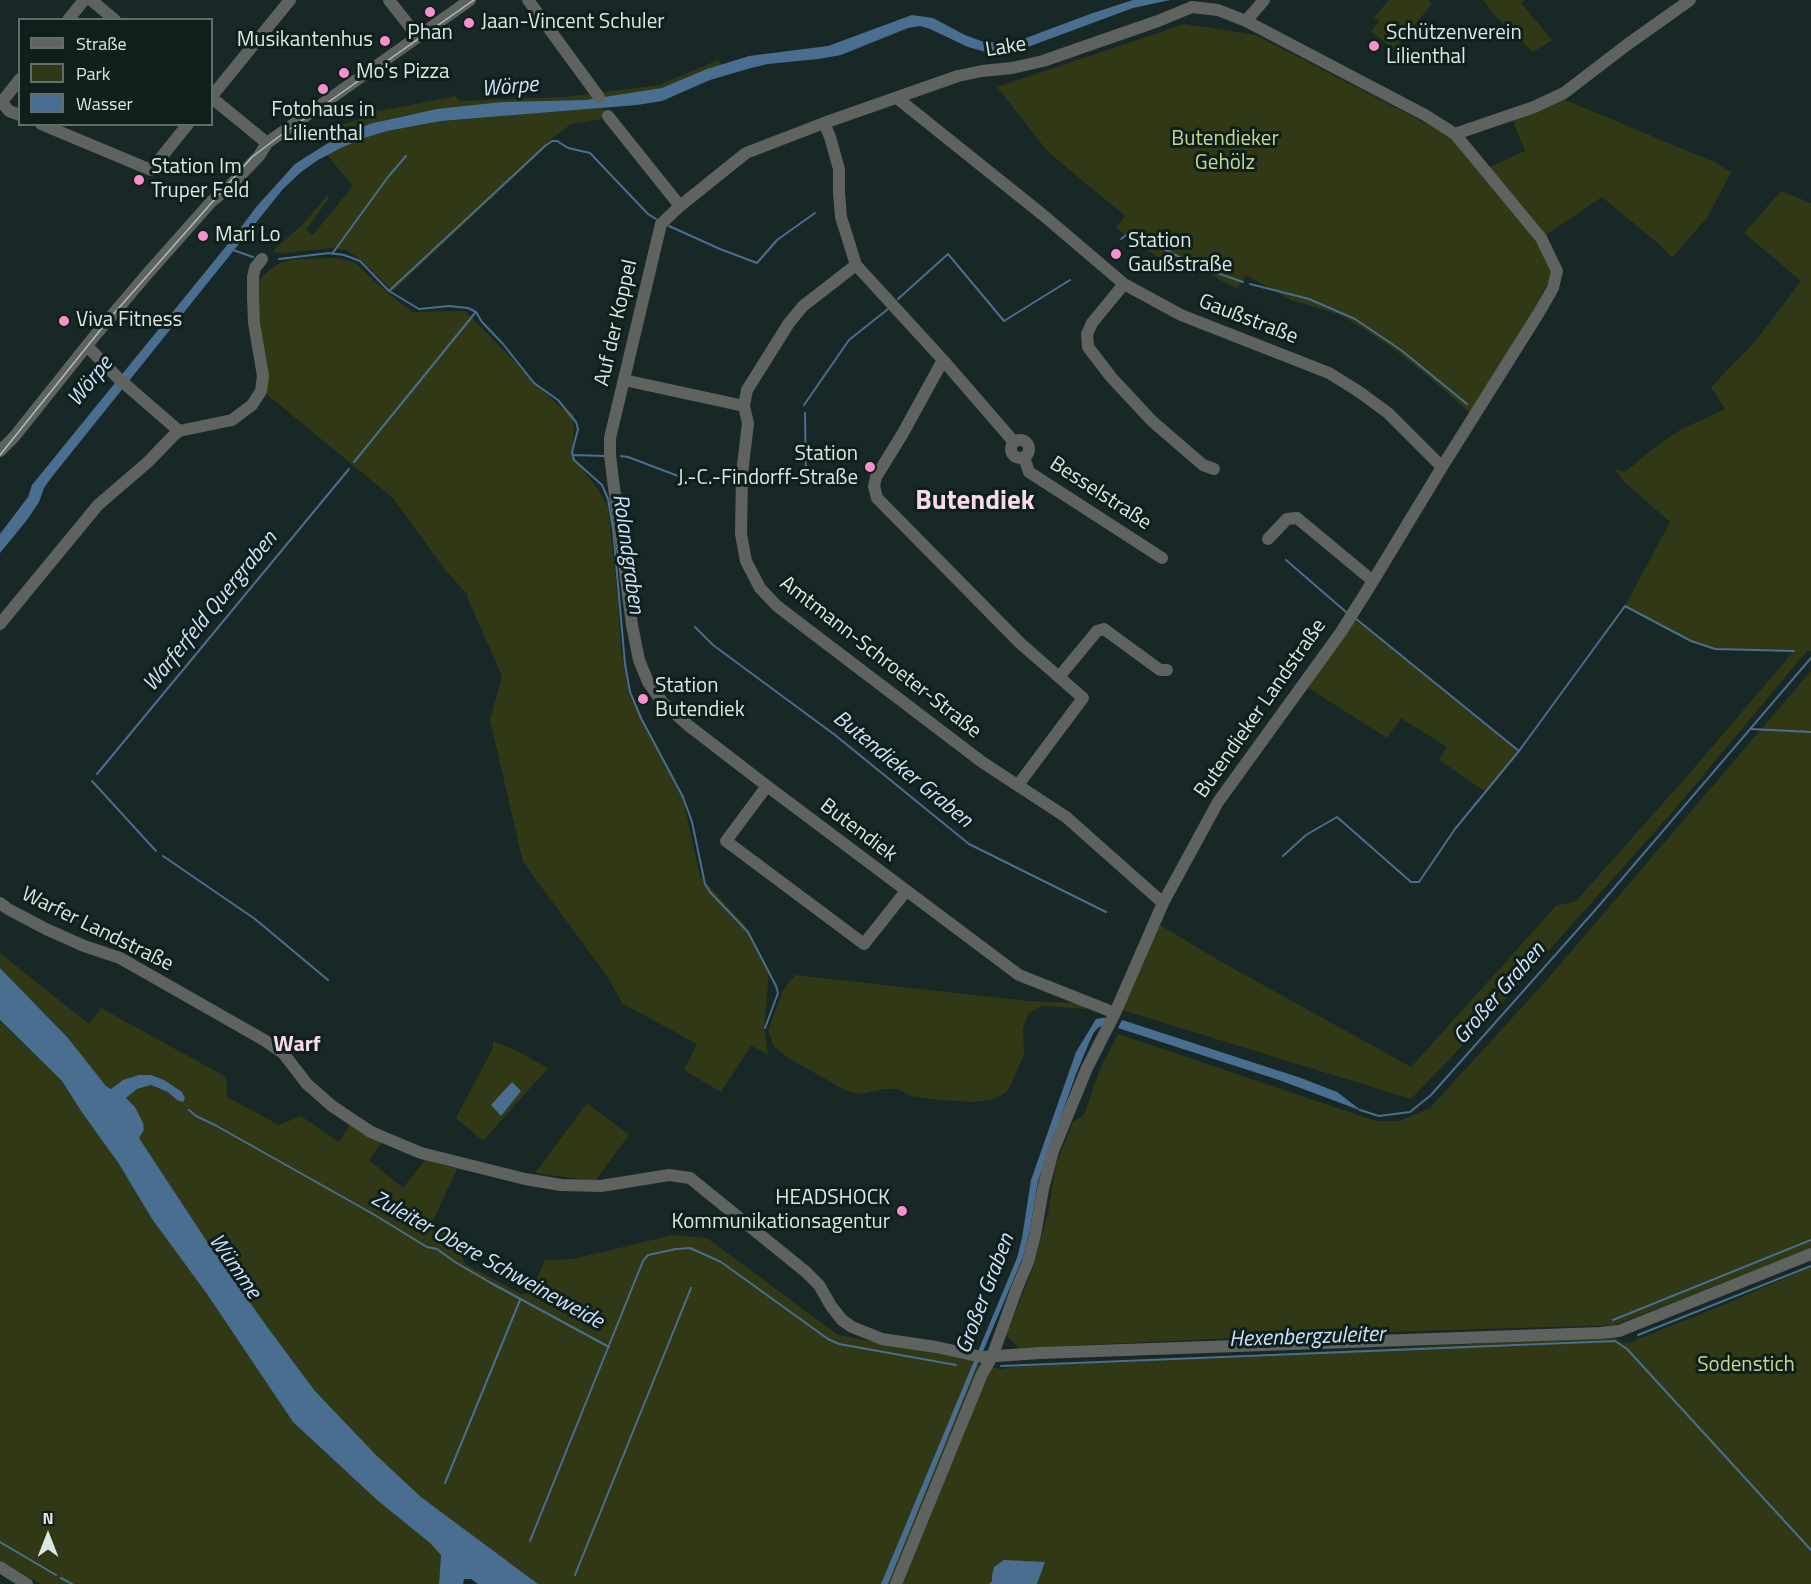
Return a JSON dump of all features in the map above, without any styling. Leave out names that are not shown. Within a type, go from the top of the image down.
[{"type":"street","points":[[70,18],[84,0]]},
{"type":"street","points":[[91,0],[113,18]]},
{"type":"street","points":[[213,96],[290,0]]},
{"type":"street","points":[[389,0],[418,37]]},
{"type":"street","points":[[2,445],[14,436],[87,346],[211,202],[259,156],[267,143],[470,0]]},
{"type":"street","points":[[528,0],[599,97]]},
{"type":"street","points":[[1246,21],[1264,0]]},
{"type":"street","points":[[1455,134],[1534,107],[1564,93],[1690,0]]},
{"type":"street","name":"Butendieker Landstraße","points":[[896,1584],[982,1374],[983,1357],[1031,1252],[1043,1189],[1053,1152],[1087,1068],[1115,1013],[1163,903],[1218,802],[1341,632],[1373,582],[1538,315],[1553,288],[1557,271],[1541,238],[1455,134],[1425,115],[1246,21],[1218,10],[1189,3]]},
{"type":"street","name":"Lake","points":[[824,123],[958,76],[1043,62],[1158,21],[1189,3]]},
{"type":"street","points":[[18,82],[0,102],[9,111],[18,114]]},
{"type":"street","points":[[213,98],[267,143]]},
{"type":"street","name":"Gaußstraße","points":[[897,98],[1043,214],[1124,284],[1181,315],[1329,373],[1358,390],[1388,413],[1442,467]]},
{"type":"street","points":[[608,116],[680,206]]},
{"type":"street","points":[[624,380],[744,406],[747,390],[789,323],[803,306],[856,265],[841,218],[839,169],[831,137],[824,123]]},
{"type":"street","name":"Auf der Koppel","points":[[632,625],[610,456],[610,438],[661,224],[746,153],[824,123]]},
{"type":"street","points":[[46,126],[151,170],[186,126]]},
{"type":"street","points":[[0,624],[98,505],[179,431],[232,420],[252,405],[261,391],[263,376],[254,323],[253,277],[255,268],[261,259]]},
{"type":"street","name":"Besselstraße","points":[[856,265],[1014,442],[1011,448],[1013,455],[1019,458],[1024,457],[1029,471],[1162,558]]},
{"type":"street","points":[[1124,284],[1092,323],[1087,334],[1088,347],[1111,377],[1152,421],[1203,465],[1214,469]]},
{"type":"street","points":[[87,346],[122,381],[179,431]]},
{"type":"street","points":[[943,360],[876,477],[874,486],[878,498],[989,613],[1083,698],[1018,784]]},
{"type":"street","name":"Amtmann-Schroeter-Straße","points":[[744,406],[748,423],[742,474],[741,534],[746,561],[760,588],[777,606],[982,762],[1066,817],[1163,903]]},
{"type":"street","points":[[1268,539],[1287,519],[1297,518],[1373,582]]},
{"type":"street","name":"Butendiek","points":[[632,625],[639,660],[648,682],[663,703],[689,726],[1019,975],[1115,1013]]},
{"type":"street","points":[[1059,678],[1097,631],[1104,629],[1160,670],[1167,670]]},
{"type":"street","points":[[767,786],[726,841],[864,945],[906,891]]},
{"type":"street","name":"Warfer Landstraße","points":[[0,903],[46,929],[84,946],[120,958],[264,1040],[283,1053],[307,1084],[332,1106],[371,1132],[434,1157],[525,1179],[561,1185],[601,1186],[669,1175],[690,1178],[806,1272],[819,1286],[842,1320],[852,1328],[882,1339],[983,1357],[1600,1333],[1619,1330],[1811,1254]]},
{"type":"street","points":[[0,1567],[27,1584]]},
{"type":"green space","points":[[1389,0],[1428,0],[1432,4],[1394,50],[1371,31],[1379,21],[1374,17]]},
{"type":"green space","points":[[1483,0],[1524,0],[1521,3],[1552,40],[1533,52],[1496,17]]},
{"type":"green space","name":"Butendieker Gehölz","points":[[1185,24],[1256,35],[1450,136],[1537,241],[1553,273],[1518,338],[1470,413],[1399,353],[1341,315],[1291,300],[1246,275],[1237,289],[1199,268],[1193,276],[1144,249],[1116,228],[1125,216],[1048,152],[997,87]]},
{"type":"green space","points":[[718,60],[722,65],[662,88],[637,93],[585,100],[502,102],[405,115],[354,129],[336,138],[331,128],[363,118],[376,109],[379,111],[456,96],[459,101],[564,97],[659,85]]},
{"type":"green space","points":[[1563,99],[1714,162],[1731,172],[1707,218],[1672,258],[1659,244],[1602,197],[1546,235],[1489,167],[1525,151],[1513,121]]},
{"type":"green space","points":[[603,108],[607,118],[571,124],[546,143],[543,150],[393,291],[361,260],[346,250],[330,248],[274,253],[275,249],[303,224],[327,196],[329,198],[306,230],[313,235],[353,186],[327,155],[363,138],[441,121]]},
{"type":"green space","points":[[1781,191],[1811,203],[1811,651],[1807,651],[1675,809],[1485,1022],[1411,1099],[1122,1010],[1160,925],[1218,960],[1411,1067],[1556,906],[1576,901],[1793,652],[1715,649],[1691,641],[1625,606],[1670,522],[1625,483],[1615,469],[1625,472],[1659,444],[1682,429],[1725,409],[1711,387],[1754,343],[1801,281],[1744,233]]},
{"type":"green space","points":[[337,258],[354,262],[390,295],[413,312],[465,311],[560,407],[574,414],[573,457],[598,489],[608,507],[621,650],[630,697],[682,794],[700,876],[744,924],[769,972],[764,1030],[768,1054],[751,1046],[721,1092],[684,1070],[697,1044],[622,1003],[607,976],[523,862],[490,720],[502,676],[468,595],[446,571],[393,498],[265,393],[257,281],[280,263],[296,259]]},
{"type":"green space","points":[[1355,618],[1519,751],[1486,792],[1439,760],[1447,747],[1401,718],[1387,738],[1307,687]]},
{"type":"green space","points":[[1811,671],[1811,1248],[1615,1325],[1320,1334],[1019,1348],[1006,1335],[1033,1268],[1048,1213],[1056,1164],[1073,1122],[1084,1115],[1100,1069],[1118,1034],[1376,1121],[1400,1121],[1430,1108],[1544,983]]},
{"type":"green space","name":"Sodenstich","points":[[0,953],[89,1024],[101,1008],[226,1077],[227,1097],[279,1125],[301,1116],[339,1142],[350,1125],[383,1141],[369,1160],[403,1188],[425,1160],[457,1169],[432,1223],[455,1235],[465,1264],[521,1294],[531,1293],[545,1260],[573,1259],[673,1235],[707,1238],[838,1335],[973,1360],[972,1364],[1001,1369],[1614,1337],[1623,1343],[1635,1342],[1635,1340],[1811,1267],[1811,1584],[538,1584],[421,1497],[376,1455],[315,1391],[268,1328],[208,1243],[139,1138],[144,1130],[135,1107],[126,1098],[137,1089],[151,1085],[174,1097],[177,1087],[123,1080],[112,1090],[106,1086],[68,1038],[0,968]]},
{"type":"green space","points":[[795,975],[1028,1001],[1075,1003],[1088,1009],[1041,1006],[1028,1014],[1023,1029],[1024,1055],[1006,1092],[994,1099],[974,1102],[940,1100],[911,1096],[898,1089],[861,1094],[847,1091],[790,1059],[774,1047],[768,1030],[783,990]]},
{"type":"green space","points":[[0,1021],[62,1081],[119,1164],[152,1219],[207,1294],[293,1422],[377,1500],[430,1543],[441,1555],[439,1584],[41,1584],[0,1560]]},
{"type":"green space","points":[[493,1041],[548,1068],[483,1141],[456,1118],[493,1048]]},
{"type":"green space","points":[[587,1103],[629,1135],[595,1181],[535,1173]]},
{"type":"water","points":[[1133,0],[1170,0],[1133,8],[1025,48],[1004,52],[986,52],[968,47],[920,26],[908,28],[841,55],[751,68],[710,80],[662,101],[441,121],[387,131],[341,148],[301,172],[283,189],[51,478],[27,520],[0,553],[0,534],[28,497],[32,485],[257,206],[295,164],[339,135],[373,123],[437,109],[502,102],[585,100],[662,88],[707,69],[749,56],[828,46],[912,15],[933,18],[965,35],[981,41],[998,43],[1018,41]]},
{"type":"water","points":[[0,968],[68,1038],[106,1086],[111,1089],[123,1080],[139,1075],[151,1075],[164,1080],[182,1092],[185,1098],[183,1102],[151,1085],[137,1089],[126,1098],[135,1107],[143,1123],[144,1130],[139,1138],[208,1243],[268,1328],[315,1391],[376,1455],[421,1497],[538,1584],[478,1584],[471,1579],[464,1579],[463,1584],[439,1584],[441,1555],[430,1543],[377,1500],[293,1422],[207,1294],[152,1219],[119,1164],[62,1081],[0,1020]]},
{"type":"water","points":[[1110,1018],[1106,1026],[1099,1027],[1094,1032],[1089,1043],[1038,1181],[1023,1257],[888,1584],[881,1584],[1017,1258],[1031,1180],[1076,1052],[1096,1019]]},
{"type":"water","points":[[1122,1020],[1301,1078],[1337,1092],[1362,1111],[1279,1080],[1118,1028]]},
{"type":"water","points":[[512,1082],[521,1091],[501,1116],[491,1105]]},
{"type":"water","points":[[1004,1560],[1045,1562],[1037,1584],[989,1584],[992,1581],[994,1567]]},
{"type":"waterway","points":[[389,291],[552,141],[557,141],[568,148],[590,153],[648,214],[656,219]]},
{"type":"waterway","points":[[332,254],[406,156]]},
{"type":"waterway","points":[[669,226],[757,263],[777,240],[815,213]]},
{"type":"waterway","points":[[1121,239],[1131,231],[1194,265],[1243,282]]},
{"type":"waterway","name":"Rolandgraben","points":[[233,250],[253,257]]},
{"type":"waterway","name":"Rolandgraben","points":[[279,259],[329,253],[344,255],[360,261],[389,291],[419,309],[449,306],[468,308],[476,312],[534,383],[558,400],[576,422],[578,429],[572,452],[574,460],[602,485],[608,499],[630,692],[641,718],[683,797],[692,822],[705,884],[748,932],[776,986],[778,993],[765,1028]]},
{"type":"waterway","points":[[898,299],[948,254],[1004,321],[1070,280]]},
{"type":"waterway","points":[[1250,284],[1309,299],[1355,319],[1401,350],[1467,404]]},
{"type":"waterway","points":[[804,405],[849,340],[888,309]]},
{"type":"waterway","name":"Warferfeld Quergraben","points":[[354,462],[475,313]]},
{"type":"waterway","points":[[805,413],[806,482]]},
{"type":"waterway","points":[[574,455],[604,456]]},
{"type":"waterway","points":[[621,456],[686,479]]},
{"type":"waterway","name":"Warferfeld Quergraben","points":[[97,774],[349,469]]},
{"type":"waterway","points":[[1286,560],[1346,612]]},
{"type":"waterway","points":[[1519,751],[1625,606],[1691,641],[1715,649],[1794,651]]},
{"type":"waterway","points":[[1283,856],[1306,835],[1337,817],[1411,882],[1419,882],[1455,829],[1519,751],[1355,618]]},
{"type":"waterway","name":"Butendieker Graben","points":[[695,627],[713,645],[835,735],[969,844],[1106,912]]},
{"type":"waterway","name":"Großer Graben","points":[[1360,1110],[1379,1116],[1410,1112],[1431,1095],[1597,908],[1811,658]]},
{"type":"waterway","points":[[1751,729],[1811,732]]},
{"type":"waterway","name":"Warferfeld Quergraben","points":[[92,781],[156,851]]},
{"type":"waterway","name":"Warferfeld Quergraben","points":[[163,856],[255,919],[328,980]]},
{"type":"waterway","name":"Zuleiter Obere Schweineweide","points":[[189,1110],[427,1247],[437,1249],[491,1283],[609,1347]]},
{"type":"waterway","points":[[1613,1320],[1811,1240]]},
{"type":"waterway","name":"Zuleiter Obere Schweineweide","points":[[530,1541],[643,1261],[648,1255],[690,1248],[721,1262],[828,1339],[839,1344],[956,1365]]},
{"type":"waterway","name":"Hexenbergzuleiter","points":[[1638,1335],[1811,1266]]},
{"type":"waterway","points":[[575,1575],[691,1288]]},
{"type":"waterway","points":[[445,1483],[520,1300]]},
{"type":"waterway","name":"Hexenbergzuleiter","points":[[1001,1366],[1615,1341],[1627,1349],[1811,1550]]},
{"type":"waterway","points":[[0,1542],[56,1575]]},
{"type":"waterway","points":[[61,1578],[72,1584]]},
{"type":"tram line","points":[[0,455],[110,318],[252,157],[474,0]]},
{"type":"place","name":"Phan","points":[[430,12]]},
{"type":"place","name":"Jaan-Vincent Schuler","points":[[469,23]]},
{"type":"place","name":"Musikantenhus","points":[[385,41]]},
{"type":"place","name":"Schützenverein Lilienthal","points":[[1374,46]]},
{"type":"place","name":"Mo's Pizza","points":[[344,73]]},
{"type":"place","name":"Fotohaus in Lilienthal","points":[[323,89]]},
{"type":"place","name":"Station Im Truper Feld","points":[[139,180]]},
{"type":"place","name":"Mari Lo","points":[[203,236]]},
{"type":"place","name":"Station Gaußstraße","points":[[1116,254]]},
{"type":"place","name":"Viva Fitness","points":[[64,321]]},
{"type":"place","name":"Station J.-C.-Findorff-Straße","points":[[870,467]]},
{"type":"place","name":"Station Butendiek","points":[[643,699]]},
{"type":"place","name":"HEADSHOCK Kommunikationsagentur","points":[[902,1211]]},
{"type":"district","name":"Butendiek","points":[[975,502]]},
{"type":"district","name":"Warf","points":[[297,1046]]},
{"type":"water label","name":"Wörpe","points":[[510,88]]},
{"type":"water label","name":"Wörpe","points":[[91,382]]},
{"type":"water label","name":"Wümme","points":[[234,1267]]}]
